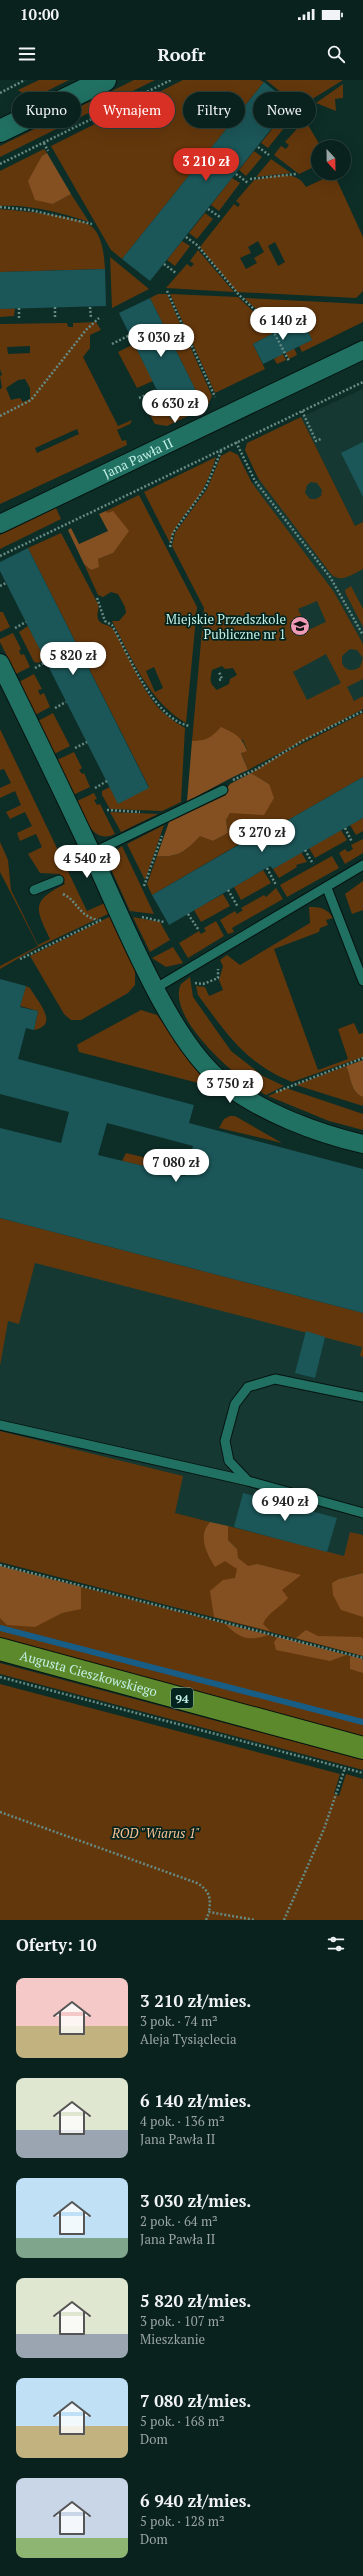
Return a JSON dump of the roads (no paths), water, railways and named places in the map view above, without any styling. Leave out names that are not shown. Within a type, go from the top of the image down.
[{"type":"main road","name":"Augusta Cieszkowskiego","points":[[0,1649],[363,1748]]},
{"type":"street","points":[[0,131],[105,80]]},
{"type":"street","name":"Jana Pawła II","points":[[0,524],[363,350]]},
{"type":"street","points":[[0,662],[156,988],[190,1046],[224,1083],[256,1103],[299,1124],[363,1144]]},
{"type":"lane","points":[[92,853],[223,790]]},
{"type":"lane","points":[[156,988],[327,888],[363,865]]},
{"type":"lane","points":[[37,888],[59,880]]},
{"type":"lane","points":[[327,888],[363,981]]},
{"type":"lane","points":[[248,1482],[229,1461],[225,1441],[235,1404],[248,1387],[275,1379],[363,1397]]},
{"type":"lane","points":[[0,1425],[248,1482],[363,1513]]},
{"type":"waterway","points":[[0,1628],[363,1722]]},
{"type":"place","name":"Miejskie Przedszkole Publiczne nr 1","points":[[300,626]]},
{"type":"park label","name":"ROD \"Wiarus 1\"","points":[[156,1833]]}]
